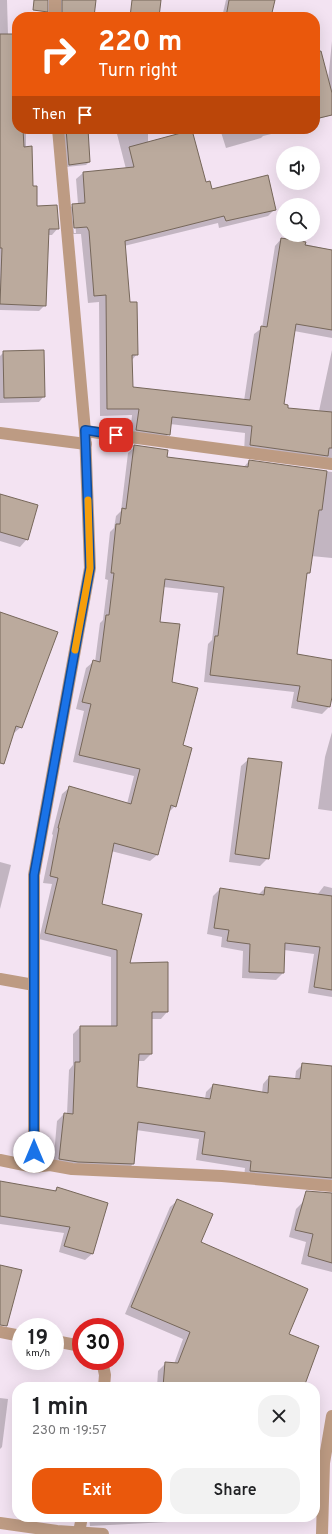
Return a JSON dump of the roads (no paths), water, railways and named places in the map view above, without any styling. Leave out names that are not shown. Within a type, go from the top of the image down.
[{"type":"street","points":[[55,0],[55,12]]},
{"type":"street","points":[[34,1167],[34,875],[90,568],[85,430],[58,134]]},
{"type":"street","points":[[85,430],[332,464]]},
{"type":"street","points":[[0,433],[86,444]]},
{"type":"street","points":[[0,980],[34,985]]},
{"type":"street","points":[[0,1160],[34,1167],[50,1165],[72,1169],[222,1176],[332,1186]]},
{"type":"street","points":[[0,1332],[12,1334]]},
{"type":"street","points":[[104,1370],[104,1382]]},
{"type":"street","points":[[322,1534],[324,1463],[332,1416]]},
{"type":"street","points":[[79,1532],[81,1522]]},
{"type":"street","points":[[0,1523],[103,1534]]}]
